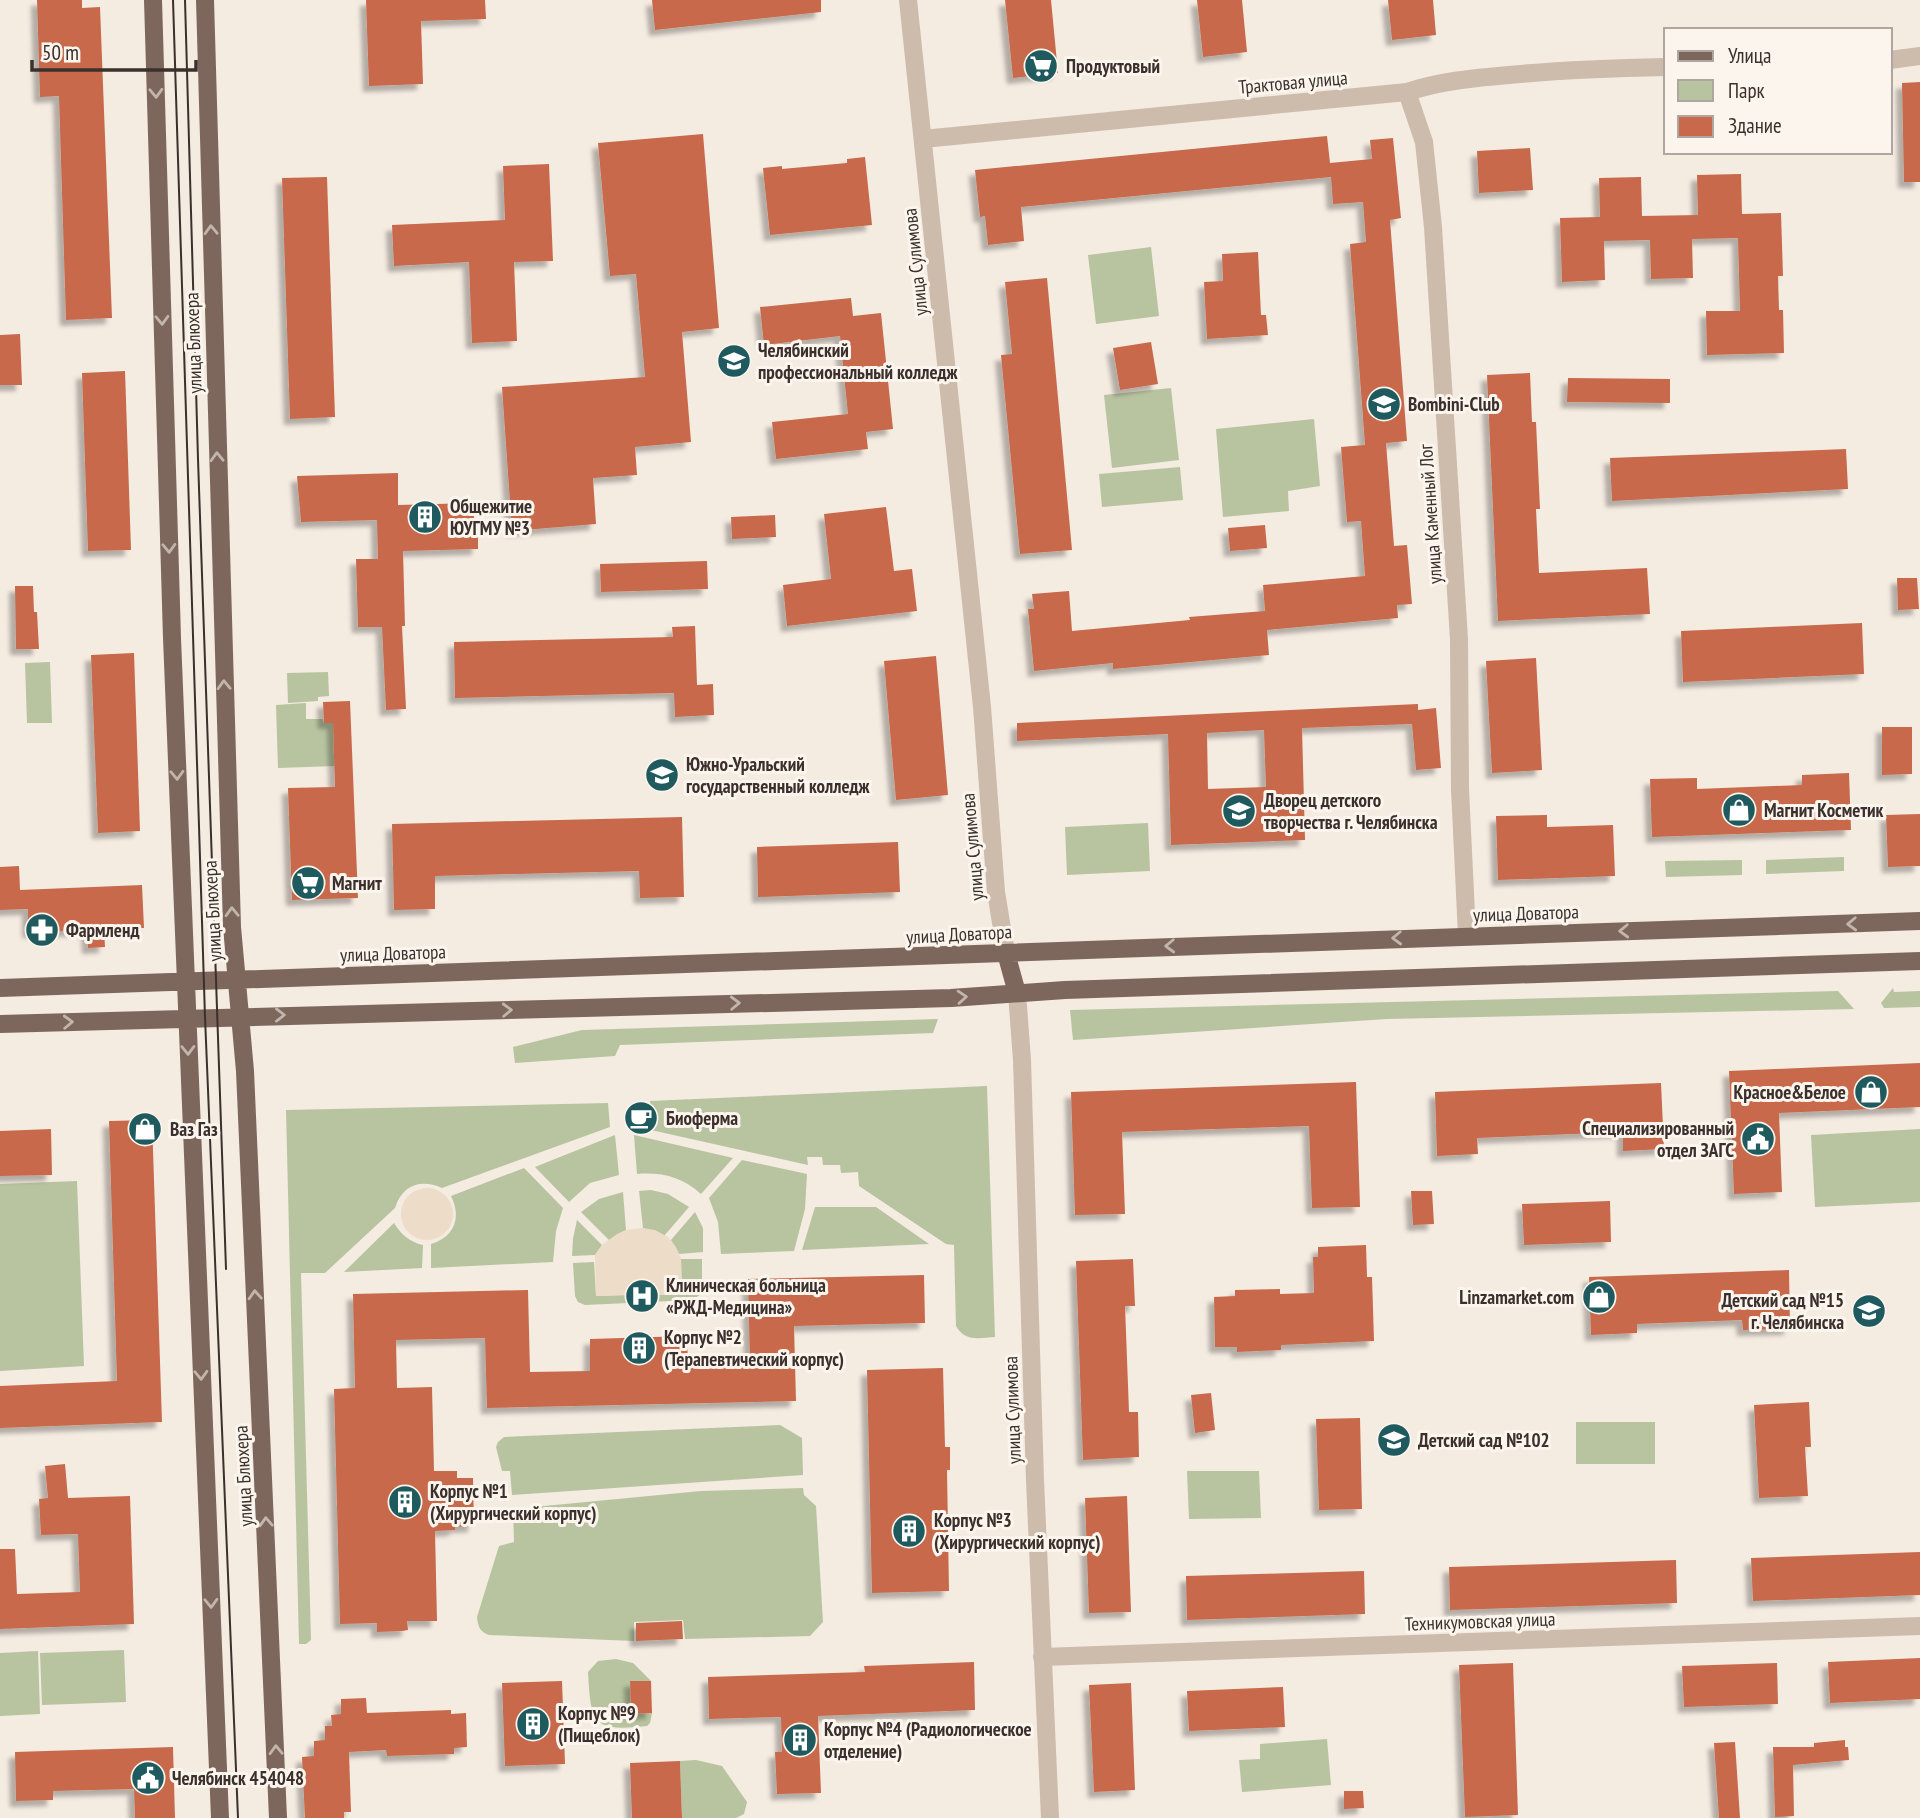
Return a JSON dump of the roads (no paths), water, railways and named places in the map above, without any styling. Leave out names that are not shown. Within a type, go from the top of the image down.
[{"type":"main road","name":"улица Блюхера","points":[[153,0],[172,638],[220,1818]]},
{"type":"main road","name":"улица Блюхера","points":[[205,0],[232,927],[241,1016],[278,1818]]},
{"type":"main road","name":"улица Доватора","points":[[0,988],[951,957],[1920,921]]},
{"type":"main road","name":"улица Сулимова","points":[[1006,953],[1017,993]]},
{"type":"main road","points":[[0,1024],[951,998],[1093,989],[1920,961]]},
{"type":"street","name":"улица Сулимова","points":[[908,0],[982,707],[996,892],[1006,953]]},
{"type":"street","points":[[1892,60],[1920,56]]},
{"type":"street","name":"Трактовая улица","points":[[923,139],[1407,92],[1433,83],[1462,79],[1570,69],[1664,67]]},
{"type":"street","name":"улица Каменный Лог","points":[[1407,92],[1424,142],[1433,227],[1459,639],[1460,789],[1468,936]]},
{"type":"street","name":"улица Сулимова","points":[[1017,993],[1050,1818]]},
{"type":"street","name":"Техникумовская улица","points":[[1042,1657],[1920,1626]]},
{"type":"tram line","points":[[173,0],[205,1017],[238,1818]]},
{"type":"tram line","points":[[185,0],[226,1269]]},
{"type":"place","name":"Продуктовый","points":[[1041,66]]},
{"type":"place","name":"Челябинский профессиональный колледж","points":[[734,361]]},
{"type":"place","name":"Bombini-Club","points":[[1384,404]]},
{"type":"place","name":"Общежитие ЮУГМУ №3","points":[[425,517]]},
{"type":"place","name":"Южно-Уральский государственный колледж","points":[[662,775]]},
{"type":"place","name":"Магнит Косметик","points":[[1739,810]]},
{"type":"place","name":"Дворец детского творчества г. Челябинска","points":[[1239,811]]},
{"type":"place","name":"Магнит","points":[[308,883]]},
{"type":"place","name":"Фармленд","points":[[42,930]]},
{"type":"place","name":"Красное&Белое","points":[[1871,1092]]},
{"type":"place","name":"Биоферма","points":[[641,1118]]},
{"type":"place","name":"Ваз Газ","points":[[145,1129]]},
{"type":"place","name":"Специализированный отдел ЗАГС","points":[[1758,1139]]},
{"type":"place","name":"Клиническая больница «РЖД-Медицина»","points":[[642,1296]]},
{"type":"place","name":"Linzamarket.com","points":[[1599,1297]]},
{"type":"place","name":"Детский сад №15 г. Челябинска","points":[[1869,1311]]},
{"type":"place","name":"Корпус №2 (Терапевтический корпус)","points":[[639,1348]]},
{"type":"place","name":"Детский сад №102","points":[[1394,1440]]},
{"type":"place","name":"Корпус №1 (Хирургический корпус)","points":[[405,1502]]},
{"type":"place","name":"Корпус №3 (Хирургический корпус)","points":[[909,1531]]},
{"type":"place","name":"Корпус №9 (Пищеблок)","points":[[533,1724]]},
{"type":"place","name":"Корпус №4 (Радиологическое отделение)","points":[[800,1740]]},
{"type":"place","name":"Челябинск 454048","points":[[148,1778]]}]
